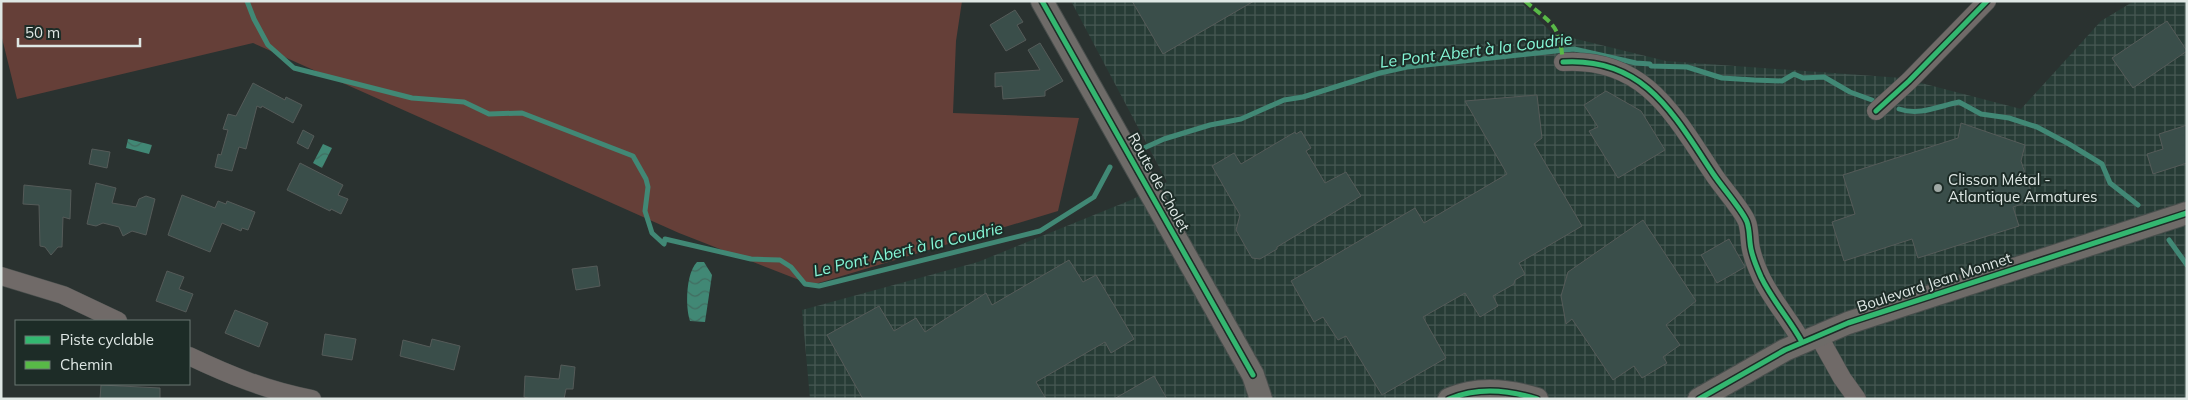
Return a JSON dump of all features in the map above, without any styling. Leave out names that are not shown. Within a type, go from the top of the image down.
[{"type":"main road","name":"Route de Cholet","points":[[1042,1],[1253,375],[1261,399]]},
{"type":"main road","name":"Boulevard Jean Monnet","points":[[1699,399],[1810,338],[1848,323],[2187,213]]},
{"type":"main road","name":"Route de Cholet","points":[[1253,375],[1275,399]]},
{"type":"main road","points":[[1449,399],[1488,390],[1519,393],[1537,399]]},
{"type":"street","points":[[1876,112],[1987,1]]},
{"type":"street","points":[[1563,62],[1582,61],[1611,66],[1640,81],[1655,94],[1682,126],[1747,222],[1751,249],[1763,280],[1838,371],[1857,399]]},
{"type":"street","points":[[1,276],[63,295],[116,320]]},
{"type":"street","points":[[190,356],[240,380],[312,399]]},
{"type":"shaded area","points":[[1,1],[962,1],[956,41],[953,113],[1079,118],[1058,211],[812,285],[679,233],[253,43],[17,99],[1,34]]},
{"type":"shaded area","points":[[1071,1],[1520,1],[1552,33],[1666,61],[1902,78],[2021,109],[2101,21],[2134,1],[2187,1],[2187,399],[810,399],[802,310],[978,262],[1131,200],[1167,182]]},
{"type":"water","points":[[128,139],[152,145],[149,154],[126,148]]},
{"type":"water","points":[[323,144],[332,148],[322,168],[313,163]]},
{"type":"water","points":[[697,262],[704,262],[712,275],[705,322],[690,321],[688,315],[689,282],[693,267]]},
{"type":"building","points":[[1132,1],[1254,1],[1163,54]]},
{"type":"building","points":[[1015,10],[1023,22],[1017,25],[1026,40],[1006,51],[990,25]]},
{"type":"building","points":[[2167,21],[2187,51],[2133,88],[2112,58]]},
{"type":"building","points":[[1040,43],[1063,81],[1045,91],[1045,96],[1003,99],[1002,86],[995,87],[995,73],[1040,70],[1028,50]]},
{"type":"building","points":[[253,83],[285,100],[286,97],[302,105],[293,123],[262,106],[261,108],[257,106],[246,149],[239,147],[232,171],[215,167],[218,154],[221,155],[228,130],[223,129],[228,114],[236,116]]},
{"type":"building","points":[[1606,91],[1641,111],[1665,150],[1618,178],[1589,131],[1598,127],[1584,105]]},
{"type":"building","points":[[1537,95],[1542,138],[1534,144],[1582,226],[1519,263],[1525,274],[1515,280],[1514,284],[1493,296],[1498,306],[1480,317],[1465,293],[1423,317],[1446,358],[1382,395],[1346,336],[1338,340],[1323,317],[1314,322],[1291,281],[1415,208],[1424,223],[1507,174],[1465,101]]},
{"type":"building","name":"Clisson Métal - Atlantique Armatures","points":[[1961,123],[2025,145],[2021,161],[2034,200],[2013,207],[2019,226],[1918,258],[1912,239],[1844,261],[1832,222],[1855,214],[1843,175],[1958,138]]},
{"type":"building","points":[[2187,125],[2187,163],[2153,174],[2147,154],[2163,149],[2159,134]]},
{"type":"building","points":[[303,130],[314,136],[308,149],[297,143]]},
{"type":"building","points":[[1301,131],[1311,148],[1306,151],[1325,183],[1346,172],[1361,196],[1260,259],[1252,258],[1236,230],[1240,215],[1212,166],[1234,153],[1241,164],[1295,132],[1296,134]]},
{"type":"building","points":[[92,149],[110,152],[107,168],[89,164]]},
{"type":"building","points":[[300,163],[343,185],[338,195],[348,199],[341,214],[331,209],[330,211],[287,190]]},
{"type":"building","points":[[96,183],[116,188],[112,203],[136,207],[139,199],[146,196],[155,199],[146,235],[132,231],[123,236],[119,227],[103,223],[96,226],[87,224]]},
{"type":"building","points":[[24,185],[71,190],[70,219],[63,217],[62,247],[58,247],[51,255],[45,247],[40,246],[39,205],[23,204]]},
{"type":"building","points":[[182,195],[215,208],[218,201],[226,204],[227,201],[255,212],[248,230],[242,228],[241,231],[222,223],[210,252],[168,235]]},
{"type":"building","points":[[1643,220],[1696,301],[1666,325],[1680,345],[1663,357],[1667,363],[1642,378],[1634,366],[1613,380],[1572,319],[1566,324],[1561,296],[1568,272]]},
{"type":"building","points":[[1729,239],[1745,267],[1717,283],[1701,255]]},
{"type":"building","points":[[1069,260],[1083,282],[1096,275],[1134,339],[1111,353],[1105,342],[1036,382],[1046,399],[863,399],[827,335],[879,306],[894,331],[916,318],[925,332],[986,293],[992,305]]},
{"type":"building","points":[[597,266],[600,286],[576,290],[572,269]]},
{"type":"building","points":[[167,271],[184,277],[179,289],[193,294],[186,312],[156,301]]},
{"type":"building","points":[[235,310],[268,323],[259,347],[225,333]]},
{"type":"building","points":[[325,334],[356,339],[352,360],[322,355]]},
{"type":"building","points":[[432,339],[460,346],[454,370],[400,356],[403,340],[430,347]]},
{"type":"building","points":[[561,365],[575,367],[573,389],[566,389],[564,399],[531,399],[524,397],[525,376],[559,379]]},
{"type":"building","points":[[1154,376],[1167,399],[1114,399]]},
{"type":"building","points":[[101,385],[160,388],[160,399],[100,399]]},
{"type":"waterway","name":"Le Pont Abert à la Coudrie","points":[[247,1],[268,45],[294,68],[412,98],[464,102],[489,114],[522,113],[633,156],[646,179],[648,187],[645,211],[652,233],[664,244],[665,239],[751,259],[780,260],[791,267],[805,284],[819,286],[1040,231],[1094,197],[1110,167]]},
{"type":"waterway","name":"Le Pont Abert à la Coudrie","points":[[1144,148],[1164,139],[1210,125],[1241,119],[1284,100],[1303,97],[1380,73],[1407,67],[1574,49],[1636,63],[1650,64],[1651,66],[1687,67],[1722,78],[1782,81],[1794,74],[1803,78],[1824,77],[1850,92],[1872,100]]},
{"type":"waterway","name":"Le Pont Abert à la Coudrie","points":[[1899,109],[1922,111],[1959,102],[1981,114],[2009,118],[2037,127],[2102,164],[2110,183],[2138,205]]},
{"type":"waterway","name":"Le Pont Abert à la Coudrie","points":[[2169,240],[2187,265]]},
{"type":"marked path","points":[[1525,1],[1549,21],[1557,32],[1563,62]]},
{"type":"cycle path","points":[[1042,1],[1253,375]]},
{"type":"cycle path","points":[[1876,111],[1909,81],[1987,1]]},
{"type":"cycle path","points":[[1563,62],[1591,63],[1616,69],[1636,80],[1654,94],[1670,112],[1745,217],[1749,228],[1750,246],[1761,277],[1802,342]]},
{"type":"cycle path","points":[[1699,399],[1785,350],[1848,323],[2187,213]]},
{"type":"cycle path","points":[[1449,399],[1482,391],[1504,392],[1537,399]]},
{"type":"place","name":"Clisson Métal - Atlantique Armatures","points":[[1938,188]]}]
